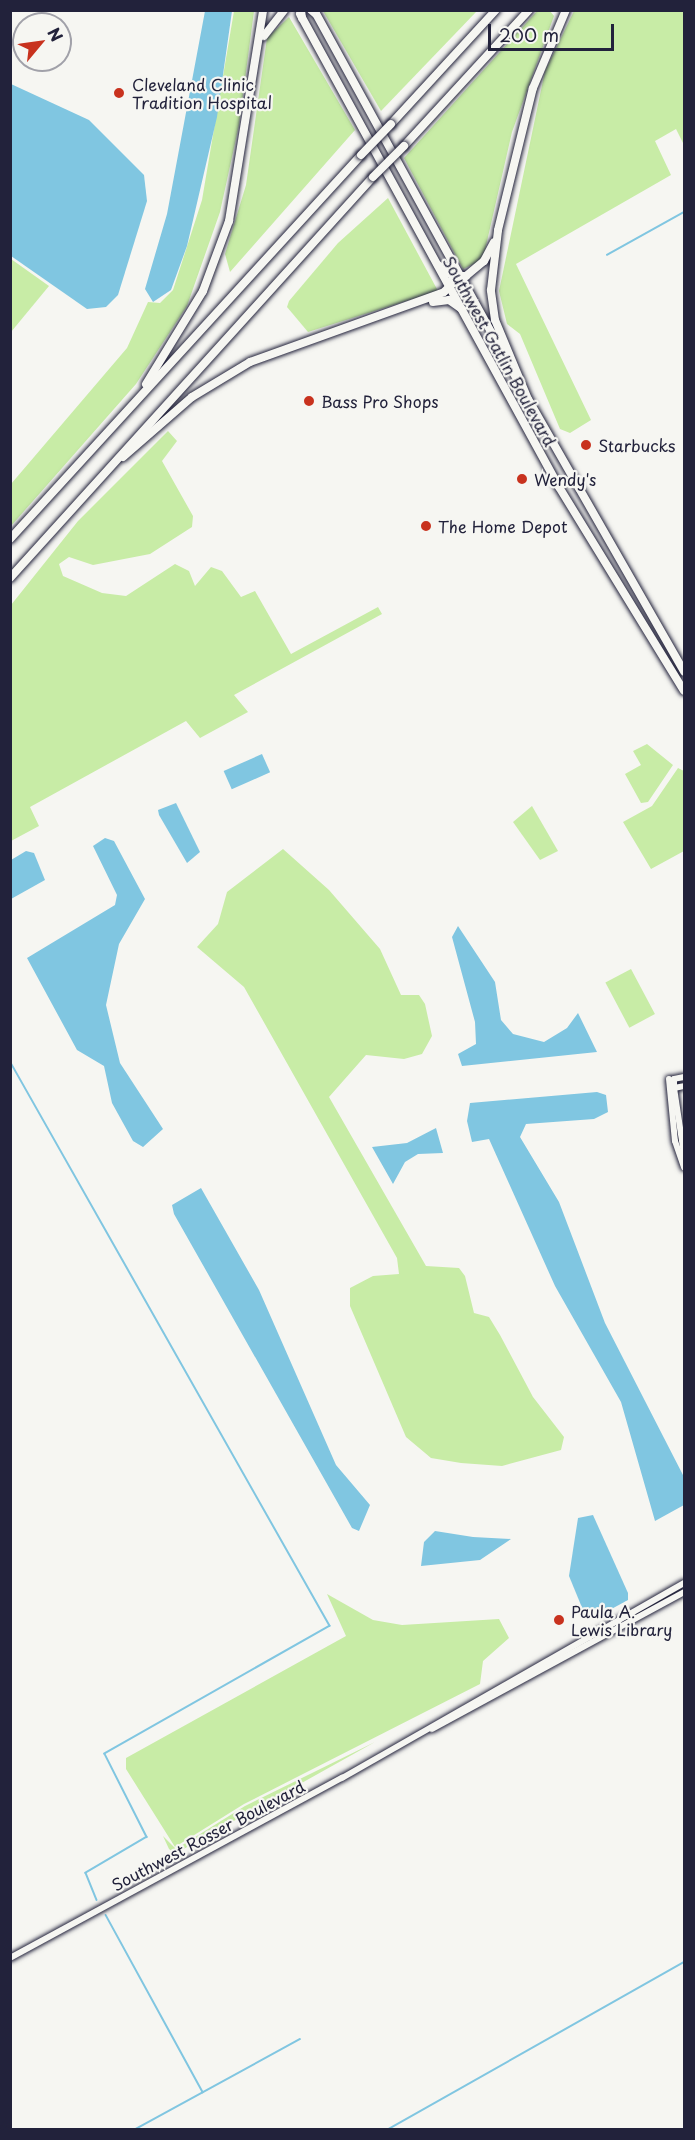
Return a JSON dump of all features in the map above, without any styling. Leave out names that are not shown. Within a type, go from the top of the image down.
[{"type":"highway","points":[[90,452],[154,374],[203,291],[236,196],[261,45],[263,10]]},
{"type":"highway","points":[[261,45],[270,22],[284,10]]},
{"type":"highway","points":[[10,539],[496,10]]},
{"type":"highway","points":[[10,578],[373,177],[529,10]]},
{"type":"highway","points":[[530,404],[492,305],[498,230],[533,88],[566,10]]},
{"type":"highway","points":[[108,469],[192,397],[250,362],[424,302],[450,288],[457,277],[484,261],[498,230]]},
{"type":"highway","points":[[453,264],[457,277]]},
{"type":"highway","points":[[438,265],[457,277]]},
{"type":"highway","points":[[424,302],[449,300],[462,309]]},
{"type":"main road","name":"Southwest Gatlin Boulevard","points":[[314,12],[453,264]]},
{"type":"main road","name":"Southwest Gatlin Boulevard","points":[[301,13],[563,494],[684,691]]},
{"type":"main road","name":"Southwest Gatlin Boulevard","points":[[457,277],[684,671]]},
{"type":"street","points":[[672,1079],[684,1077]]},
{"type":"street","points":[[672,1079],[684,1154]]},
{"type":"street","points":[[672,1079],[675,1141],[684,1167]]},
{"type":"street","points":[[674,1088],[684,1086]]},
{"type":"street","name":"Southwest Rosser Boulevard","points":[[418,1736],[684,1583]]},
{"type":"street","name":"Southwest Rosser Boulevard","points":[[10,1958],[684,1592]]},
{"type":"green space","points":[[234,11],[254,11],[239,125],[220,212],[187,306],[136,384],[11,526],[11,484],[127,348],[148,302],[160,303],[173,290],[202,200]]},
{"type":"green space","points":[[323,11],[477,11],[381,111]]},
{"type":"green space","points":[[537,11],[550,11],[554,16],[512,132],[485,250],[480,261],[463,269],[404,158]]},
{"type":"green space","points":[[574,11],[684,11],[684,145],[676,129],[655,141],[671,175],[516,264],[591,420],[570,433],[560,429],[520,334],[507,324],[499,291],[545,71]]},
{"type":"green space","points":[[289,17],[355,130],[230,272],[225,254],[246,185],[267,38]]},
{"type":"green space","points":[[388,198],[438,291],[308,332],[287,307],[289,301],[338,243]]},
{"type":"green space","points":[[11,259],[49,286],[11,332]]},
{"type":"green space","points":[[168,431],[177,441],[162,461],[193,516],[192,527],[150,554],[93,565],[69,557],[59,564],[63,576],[102,593],[126,596],[175,564],[189,571],[195,586],[211,567],[222,571],[241,597],[255,591],[291,654],[378,607],[382,614],[234,695],[248,712],[200,738],[186,721],[30,807],[39,826],[11,841],[11,605],[78,521]]},
{"type":"green space","points":[[647,744],[673,765],[648,802],[641,803],[625,774],[641,765],[633,751]]},
{"type":"green space","points":[[678,768],[684,771],[684,851],[651,869],[623,822],[652,806]]},
{"type":"green space","points":[[532,806],[558,851],[540,860],[513,822]]},
{"type":"green space","points":[[283,849],[329,890],[380,949],[401,995],[419,995],[425,1004],[432,1036],[422,1054],[404,1059],[366,1055],[329,1097],[426,1266],[459,1268],[465,1276],[474,1313],[489,1317],[533,1397],[564,1437],[561,1450],[502,1466],[461,1463],[431,1458],[406,1437],[350,1306],[350,1288],[373,1276],[399,1274],[397,1258],[244,987],[197,947],[218,924],[227,892]]},
{"type":"green space","points":[[631,969],[655,1014],[629,1028],[605,983]]},
{"type":"green space","points":[[327,1594],[373,1620],[402,1625],[499,1619],[509,1638],[483,1661],[480,1684],[244,1804],[175,1847],[126,1769],[126,1758],[346,1636]]},
{"type":"green space","points":[[375,1742],[180,1851],[174,1853],[169,1849],[163,1836],[176,1849],[245,1806]]},
{"type":"water","points":[[205,11],[232,11],[217,117],[187,246],[171,290],[153,302],[145,289],[167,214]]},
{"type":"water","points":[[11,84],[89,120],[144,175],[147,201],[118,295],[106,307],[87,309],[11,256]]},
{"type":"water","points":[[262,754],[270,772],[232,789],[224,771]]},
{"type":"water","points":[[176,803],[200,852],[187,863],[158,810]]},
{"type":"water","points":[[105,838],[114,841],[145,899],[119,944],[106,1005],[120,1063],[163,1129],[143,1147],[133,1141],[112,1103],[104,1066],[77,1050],[27,958],[115,905],[117,895],[93,846]]},
{"type":"water","points":[[26,851],[34,853],[45,880],[11,899],[11,860]]},
{"type":"water","points":[[458,926],[495,982],[501,1020],[513,1034],[544,1042],[567,1028],[578,1013],[597,1052],[462,1066],[458,1054],[476,1044],[475,1022],[452,937]]},
{"type":"water","points":[[597,1092],[606,1095],[608,1112],[594,1119],[526,1124],[520,1137],[559,1202],[605,1323],[684,1477],[684,1505],[655,1521],[621,1402],[555,1286],[489,1139],[472,1142],[467,1121],[470,1103]]},
{"type":"water","points":[[436,1128],[443,1153],[418,1154],[405,1162],[393,1184],[372,1147],[407,1143]]},
{"type":"water","points":[[201,1188],[259,1290],[336,1465],[370,1505],[359,1531],[352,1528],[174,1214],[172,1205]]},
{"type":"water","points":[[593,1515],[628,1593],[628,1600],[593,1619],[583,1610],[569,1576],[578,1518]]},
{"type":"water","points":[[435,1531],[473,1537],[511,1539],[480,1560],[421,1566],[424,1542]]},
{"type":"waterway","points":[[607,255],[684,212]]},
{"type":"waterway","points":[[10,1061],[330,1626],[105,1754],[147,1837],[86,1873],[97,1900]]},
{"type":"waterway","points":[[106,1915],[203,2092]]},
{"type":"waterway","points":[[387,2130],[684,1962]]},
{"type":"waterway","points":[[134,2130],[300,2039]]},
{"type":"place","name":"Cleveland Clinic Tradition Hospital","points":[[119,93]]},
{"type":"place","name":"Bass Pro Shops","points":[[309,401]]},
{"type":"place","name":"Starbucks","points":[[586,445]]},
{"type":"place","name":"Wendy's","points":[[522,479]]},
{"type":"place","name":"The Home Depot","points":[[426,526]]},
{"type":"place","name":"Paula A. Lewis Library","points":[[559,1620]]}]
